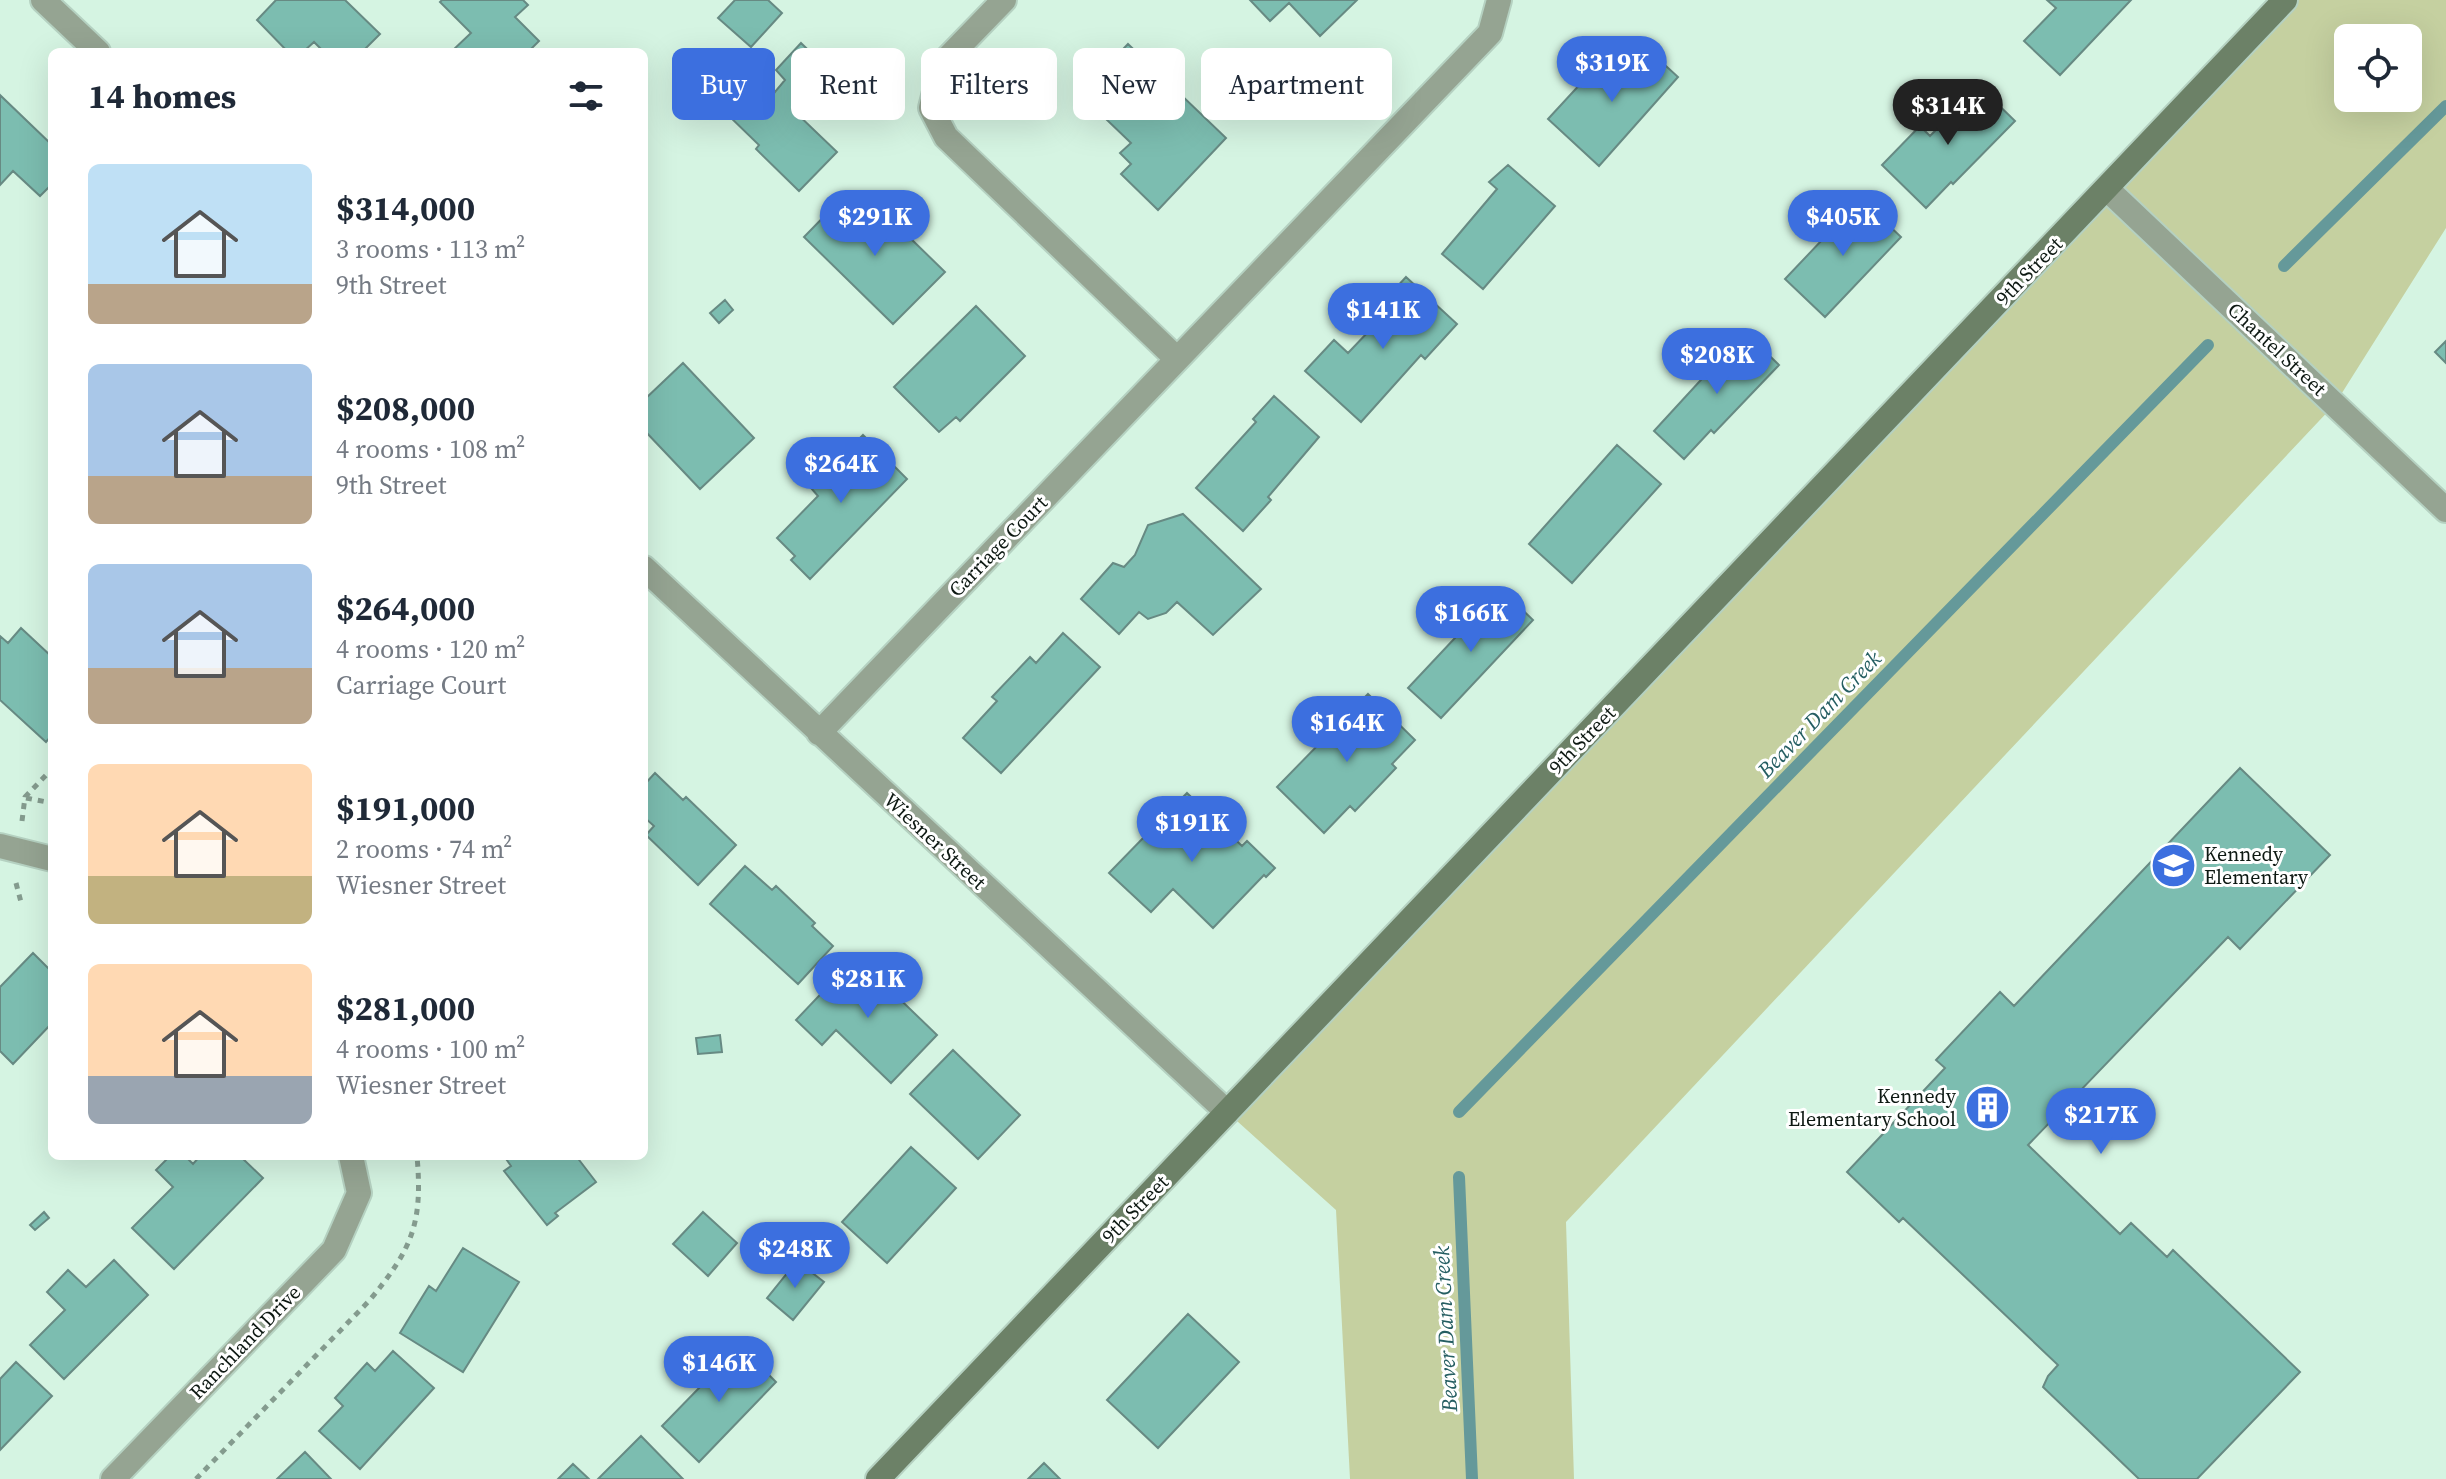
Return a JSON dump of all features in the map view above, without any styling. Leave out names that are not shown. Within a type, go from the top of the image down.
[{"type":"street","points":[[43,0],[94,48]]},
{"type":"street","points":[[1004,0],[942,64],[931,108],[946,137],[1177,359]]},
{"type":"street","name":"Carriage Court","points":[[819,733],[1490,33],[1499,0]]},
{"type":"street","name":"9th Street","points":[[878,1479],[2285,0]]},
{"type":"street","name":"Chantel Street","points":[[2107,189],[2446,510]]},
{"type":"street","name":"Wiesner Street","points":[[648,572],[1227,1112]]},
{"type":"street","points":[[0,846],[48,858]]},
{"type":"street","name":"Ranchland Drive","points":[[113,1479],[334,1250],[359,1193],[352,1160]]},
{"type":"path","points":[[25,797],[48,802]]},
{"type":"path","points":[[196,1479],[369,1301],[393,1272],[415,1228],[420,1189],[417,1160]]},
{"type":"green space","points":[[2285,0],[2446,0],[2446,228],[2335,404],[1566,1222],[1574,1479],[1350,1479],[1336,1210],[1227,1112]]},
{"type":"building","points":[[276,0],[345,0],[380,34],[366,48],[320,48],[314,42],[307,48],[284,48],[257,20]]},
{"type":"building","points":[[523,0],[528,5],[515,17],[539,41],[532,48],[455,48],[471,33],[440,2]]},
{"type":"building","points":[[735,0],[768,0],[782,13],[751,47],[718,18]]},
{"type":"building","points":[[1250,0],[1357,0],[1320,36],[1289,3],[1270,21]]},
{"type":"building","points":[[2047,0],[2131,0],[2060,75],[2024,41],[2056,8]]},
{"type":"building","points":[[1642,44],[1678,77],[1599,166],[1548,119],[1596,67],[1609,80]]},
{"type":"building","points":[[791,54],[791,120],[804,120],[837,152],[799,191],[756,149],[759,145],[733,120],[775,120],[775,92],[785,80],[776,70]]},
{"type":"building","points":[[1979,86],[2015,121],[1926,208],[1882,165],[1920,126],[1930,136]]},
{"type":"building","points":[[0,95],[48,141],[48,188],[40,196],[13,171],[0,185]]},
{"type":"building","points":[[1185,99],[1201,114],[1201,120],[1207,120],[1226,138],[1158,210],[1121,174],[1131,164],[1120,153],[1131,143],[1107,120],[1185,120]]},
{"type":"building","points":[[1508,165],[1555,206],[1483,289],[1442,254],[1497,189],[1489,182]]},
{"type":"building","points":[[843,197],[859,213],[869,203],[905,239],[908,236],[945,272],[893,324],[804,237]]},
{"type":"building","points":[[1861,199],[1901,237],[1825,317],[1785,279]]},
{"type":"building","points":[[1406,277],[1457,324],[1425,359],[1421,355],[1361,422],[1305,371],[1334,340],[1348,353],[1391,308],[1384,301]]},
{"type":"building","points":[[725,300],[733,310],[719,323],[710,313]]},
{"type":"building","points":[[976,306],[1025,356],[960,421],[956,417],[939,432],[894,387]]},
{"type":"building","points":[[1745,332],[1779,365],[1714,433],[1711,430],[1684,459],[1654,431]]},
{"type":"building","points":[[2446,341],[2446,363],[2435,352]]},
{"type":"building","points":[[683,363],[754,438],[700,489],[648,434],[648,396]]},
{"type":"building","points":[[1274,396],[1319,437],[1243,531],[1196,488],[1256,422],[1253,419]]},
{"type":"building","points":[[863,435],[907,479],[810,579],[791,560],[795,556],[777,538],[818,496],[811,488]]},
{"type":"building","points":[[1617,445],[1661,484],[1572,583],[1529,544]]},
{"type":"building","points":[[1183,514],[1261,589],[1213,635],[1177,602],[1166,613],[1148,619],[1139,612],[1119,634],[1081,599],[1113,563],[1124,567],[1135,555],[1148,525]]},
{"type":"building","points":[[1501,589],[1533,620],[1441,718],[1408,688]]},
{"type":"building","points":[[21,628],[48,653],[46,742],[0,700],[0,636],[8,643]]},
{"type":"building","points":[[1063,633],[1100,667],[1001,773],[963,738],[997,701],[992,697],[1030,657],[1036,663]]},
{"type":"building","points":[[1368,694],[1415,740],[1392,764],[1396,768],[1355,811],[1350,806],[1324,833],[1277,787]]},
{"type":"building","name":"Kennedy Elementary School","points":[[2240,768],[2330,855],[2240,949],[2228,937],[2028,1145],[2120,1234],[2131,1223],[2167,1257],[2173,1250],[2300,1372],[2197,1479],[2139,1479],[2043,1387],[2058,1365],[1903,1218],[1899,1222],[1847,1172],[1945,1068],[1936,1060],[2000,992],[2014,1006]]},
{"type":"building","points":[[655,773],[683,800],[686,797],[736,845],[698,885],[648,837],[654,826],[648,821],[648,781]]},
{"type":"building","points":[[1187,793],[1242,846],[1247,841],[1275,868],[1266,877],[1264,875],[1213,928],[1173,889],[1151,912],[1109,873]]},
{"type":"building","points":[[745,866],[772,890],[776,886],[815,923],[812,926],[833,946],[798,984],[710,904]]},
{"type":"building","points":[[33,953],[48,968],[48,1027],[13,1064],[0,1051],[0,987]]},
{"type":"building","points":[[856,957],[937,1035],[891,1083],[836,1030],[822,1045],[796,1020]]},
{"type":"building","points":[[720,1035],[722,1052],[698,1054],[696,1038]]},
{"type":"building","points":[[953,1050],[1020,1115],[978,1159],[910,1094]]},
{"type":"building","points":[[911,1147],[956,1188],[887,1263],[842,1222]]},
{"type":"building","points":[[166,1160],[189,1160],[193,1164],[196,1160],[244,1160],[263,1178],[174,1269],[132,1228],[173,1187],[156,1170]]},
{"type":"building","points":[[507,1160],[579,1160],[596,1182],[555,1213],[558,1216],[547,1225],[504,1171],[511,1166]]},
{"type":"building","points":[[44,1212],[49,1218],[35,1230],[30,1225]]},
{"type":"building","points":[[703,1212],[737,1243],[708,1276],[673,1244]]},
{"type":"building","points":[[463,1248],[519,1282],[463,1372],[400,1333],[429,1286],[436,1291]]},
{"type":"building","points":[[114,1260],[148,1295],[64,1379],[30,1345],[65,1310],[47,1292],[68,1270],[86,1287]]},
{"type":"building","points":[[797,1261],[824,1282],[793,1320],[767,1298]]},
{"type":"building","points":[[1188,1314],[1239,1362],[1158,1448],[1107,1400]]},
{"type":"building","points":[[740,1346],[776,1382],[699,1462],[662,1426]]},
{"type":"building","points":[[393,1351],[434,1388],[360,1469],[319,1431],[343,1406],[335,1398],[367,1363],[375,1371]]},
{"type":"building","points":[[16,1362],[52,1396],[0,1450],[0,1379]]},
{"type":"building","points":[[641,1436],[683,1479],[598,1479]]},
{"type":"building","points":[[305,1452],[331,1479],[277,1479]]},
{"type":"building","points":[[1044,1463],[1060,1479],[1028,1479]]},
{"type":"building","points":[[573,1464],[589,1479],[558,1479]]},
{"type":"waterway","name":"Beaver Dam Creek","points":[[2284,266],[2446,106]]},
{"type":"waterway","name":"Beaver Dam Creek","points":[[1459,1112],[2208,345]]},
{"type":"waterway","name":"Beaver Dam Creek","points":[[1459,1177],[1472,1479]]},
{"type":"place","name":"Kennedy Elementary","points":[[2173,866]]},
{"type":"place","name":"Kennedy Elementary School","points":[[1987,1107]]}]
